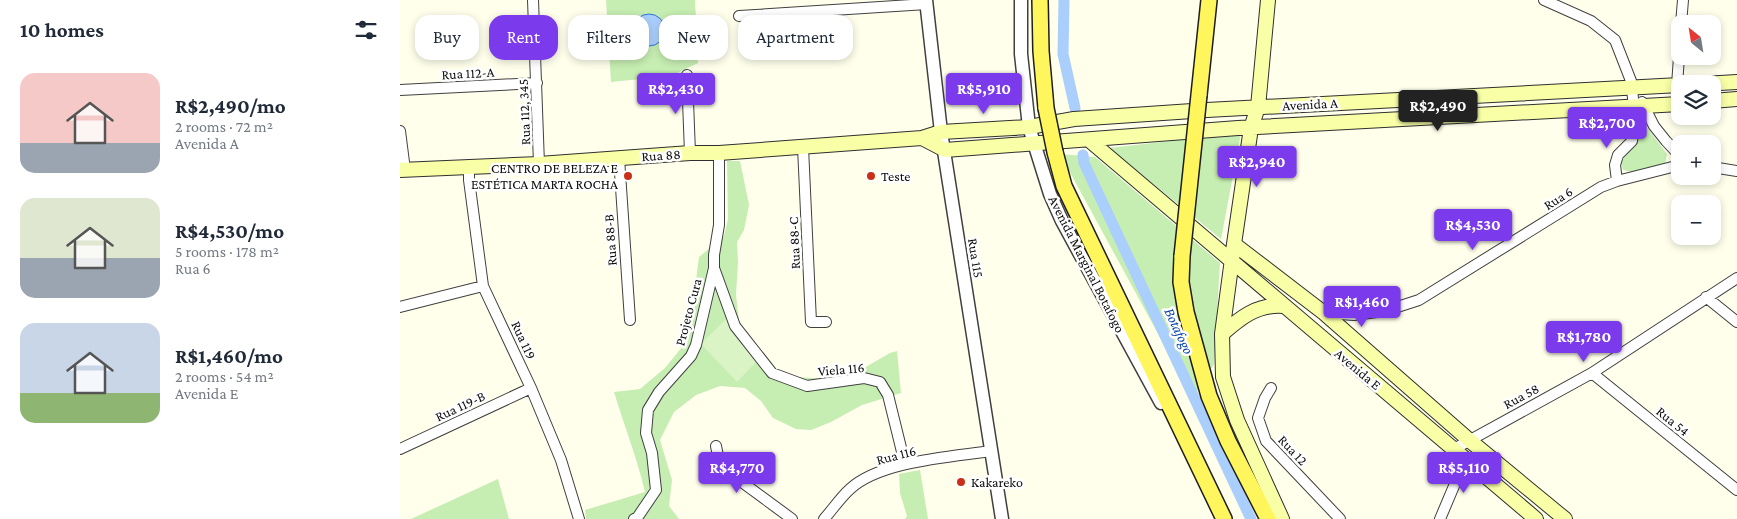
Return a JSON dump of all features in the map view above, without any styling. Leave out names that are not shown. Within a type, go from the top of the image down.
[{"type":"main road","name":"Avenida Marginal Botafogo","points":[[1040,0],[1041,51],[1046,108],[1064,186],[1221,514]]},
{"type":"main road","points":[[1209,0],[1182,256],[1181,282],[1186,312],[1209,396],[1228,441],[1268,519]]},
{"type":"main road","points":[[1268,0],[1258,106],[1252,128],[1222,334],[1223,377],[1237,420],[1282,519]]},
{"type":"main road","points":[[1721,83],[1737,82]]},
{"type":"main road","name":"Avenida A","points":[[941,132],[1029,127],[1074,119],[1258,106],[1671,86]]},
{"type":"main road","points":[[1721,100],[1737,99]]},
{"type":"main road","name":"Avenida A","points":[[945,150],[1252,128],[1671,105]]},
{"type":"main road","name":"Rua 88","points":[[403,170],[539,164],[690,153],[719,154],[922,138],[941,132]]},
{"type":"main road","points":[[922,138],[945,150]]},
{"type":"main road","name":"Avenida E","points":[[1089,140],[1536,519]]},
{"type":"main road","name":"Avenida E","points":[[1234,244],[1324,313],[1469,440],[1565,519]]},
{"type":"main road","points":[[1222,334],[1253,310],[1272,305],[1283,306]]},
{"type":"street","name":"Rua 112, 345","points":[[533,0],[539,164]]},
{"type":"street","name":"Avenida Marginal Botafogo","points":[[1021,0],[1021,54],[1029,127],[1050,194],[1062,221],[1221,514]]},
{"type":"street","points":[[1544,0],[1592,21],[1615,40],[1639,107],[1671,146]]},
{"type":"street","points":[[1682,15],[1683,0]]},
{"type":"street","points":[[752,15],[926,2]]},
{"type":"street","name":"Rua 115","points":[[926,2],[941,132],[1002,519]]},
{"type":"street","points":[[687,75],[690,153]]},
{"type":"street","name":"Rua 112-A","points":[[400,90],[537,83]]},
{"type":"street","points":[[1617,181],[1615,165],[1618,155],[1632,141],[1639,107]]},
{"type":"street","points":[[400,131],[403,170]]},
{"type":"street","name":"Rua 88-C","points":[[803,147],[811,322],[826,322]]},
{"type":"street","name":"Projeto Cura","points":[[634,519],[637,518],[656,490],[652,453],[646,433],[648,410],[659,392],[691,356],[714,268],[714,255],[719,225],[719,154]]},
{"type":"street","name":"Rua 88-B","points":[[619,158],[630,320]]},
{"type":"street","name":"Rua 119","points":[[469,167],[469,180],[483,286],[531,388],[561,460],[579,519]]},
{"type":"street","name":"Rua 6","points":[[1324,313],[1354,315],[1385,311],[1418,300],[1601,187],[1671,167]]},
{"type":"street","points":[[1721,168],[1737,171]]},
{"type":"street","name":"Projeto Cura","points":[[714,268],[735,326],[772,373],[807,386]]},
{"type":"street","name":"Rua 58","points":[[1454,449],[1592,373],[1737,278]]},
{"type":"street","points":[[400,307],[483,286]]},
{"type":"street","points":[[1706,297],[1737,322]]},
{"type":"street","name":"Rua 54","points":[[1592,373],[1737,490]]},
{"type":"street","name":"Viela 116","points":[[807,386],[864,378],[880,382],[888,395],[905,464]]},
{"type":"street","name":"Rua 119-B","points":[[400,449],[531,388]]},
{"type":"street","name":"Rua 12","points":[[1271,388],[1264,398],[1258,418],[1266,441],[1340,519]]},
{"type":"street","points":[[716,446],[720,466],[792,519]]},
{"type":"street","name":"Rua 116","points":[[824,519],[850,489],[870,476],[905,464],[991,452]]},
{"type":"street","points":[[1440,519],[1465,460]]},
{"type":"green space","points":[[606,0],[695,0],[696,15],[659,15],[659,60],[698,60],[698,63],[671,76],[611,82],[610,60],[649,60],[649,15],[607,15]]},
{"type":"green space","points":[[1642,121],[1667,154],[1665,164],[1632,172],[1623,170],[1621,162],[1629,151],[1636,123]]},
{"type":"green space","points":[[1241,133],[1221,239],[1109,148]]},
{"type":"green space","points":[[1060,154],[1095,157],[1220,263],[1214,364],[1193,398]]},
{"type":"green space","points":[[727,161],[740,161],[749,205],[744,230],[737,242],[736,295],[739,321],[753,349],[782,376],[829,379],[850,376],[890,353],[897,351],[901,393],[862,405],[831,422],[811,430],[796,429],[773,418],[761,401],[745,388],[720,386],[696,395],[674,412],[660,440],[672,480],[669,506],[679,519],[586,519],[585,510],[645,492],[614,392],[640,389],[665,368],[687,341],[694,314],[699,257],[724,236],[728,219]]},
{"type":"green space","points":[[726,319],[761,357],[737,382],[701,344]]},
{"type":"green space","points":[[920,470],[928,519],[905,519],[907,516],[900,493],[899,474]]},
{"type":"green space","points":[[498,479],[509,519],[411,519]]},
{"type":"water","points":[[649,14],[659,18],[659,42],[649,46],[649,15],[643,15]]},
{"type":"waterway","name":"Botafogo","points":[[1064,0],[1063,54],[1075,108]]},
{"type":"waterway","name":"Botafogo","points":[[1083,155],[1084,163],[1251,519]]},
{"type":"place","name":"CENTRO DE BELEZA E ESTÉTICA MARTA ROCHA","points":[[628,176]]},
{"type":"place","name":"Teste","points":[[871,176]]},
{"type":"place","name":"Kakareko","points":[[961,482]]}]
